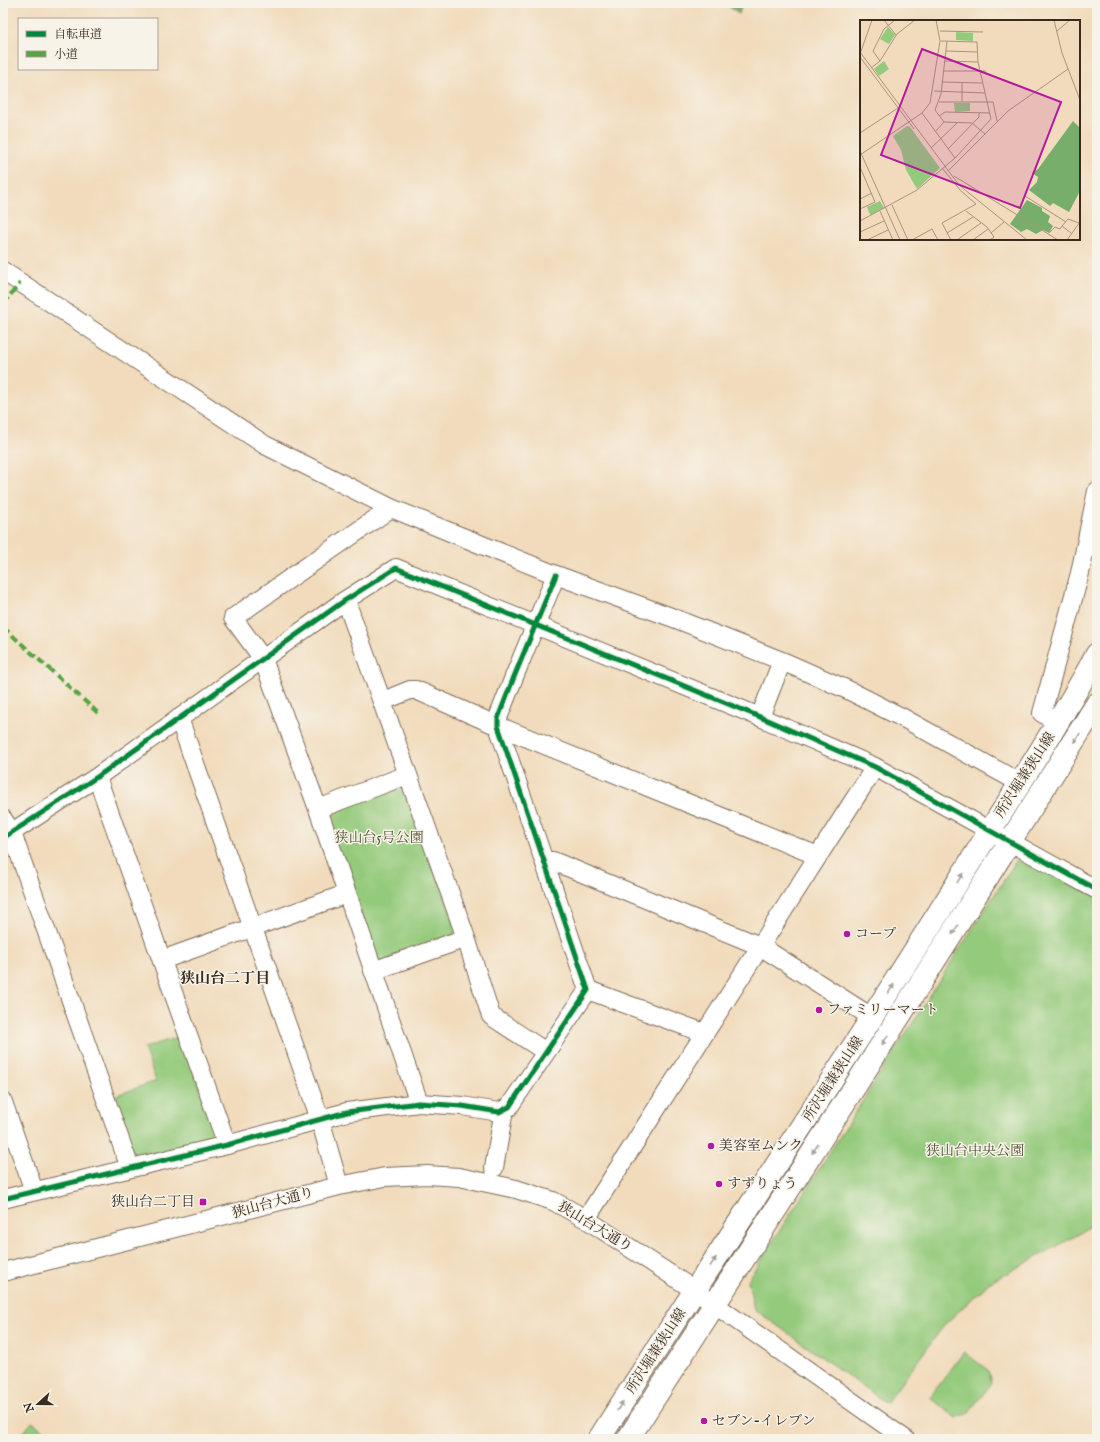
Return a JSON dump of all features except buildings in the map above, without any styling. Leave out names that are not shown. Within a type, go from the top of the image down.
[{"type":"main road","name":"所沢堀兼狭山線","points":[[599,1439],[694,1290],[873,1018],[1058,723],[1097,654]]},
{"type":"main road","name":"所沢堀兼狭山線","points":[[628,1439],[1097,704]]},
{"type":"street","points":[[3,271],[265,445],[391,508],[556,576],[782,661],[905,719],[1020,783]]},
{"type":"street","points":[[1058,723],[1042,713],[1080,573],[1097,491]]},
{"type":"street","points":[[391,508],[233,618],[262,659],[318,809],[419,1103]]},
{"type":"street","points":[[130,1168],[6,830],[97,777],[344,601],[396,568],[760,717],[875,767],[989,832],[1097,890]]},
{"type":"street","points":[[556,576],[498,718],[498,726],[588,990]]},
{"type":"street","points":[[344,601],[349,609],[407,776],[466,938],[491,1016],[546,1052]]},
{"type":"street","points":[[760,717],[782,661]]},
{"type":"street","points":[[382,701],[410,690],[416,690],[498,726],[818,856]]},
{"type":"street","points":[[179,718],[320,1119],[339,1186]]},
{"type":"street","points":[[586,1219],[875,767]]},
{"type":"street","points":[[318,809],[407,776]]},
{"type":"street","points":[[97,777],[227,1145]]},
{"type":"street","points":[[545,862],[553,861],[760,946],[873,1018]]},
{"type":"street","points":[[162,960],[346,894]]},
{"type":"street","points":[[373,971],[466,938]]},
{"type":"street","points":[[588,990],[704,1033]]},
{"type":"street","points":[[3,1199],[227,1145],[347,1112],[419,1103],[462,1106],[499,1112],[504,1110],[513,1101],[588,990]]},
{"type":"street","points":[[3,1102],[34,1191]]},
{"type":"street","points":[[494,1168],[504,1110]]},
{"type":"street","name":"狭山台大通り","points":[[3,1272],[339,1186],[385,1177],[427,1175],[459,1177],[516,1188],[553,1201],[586,1219],[694,1290],[905,1439]]},
{"type":"green space","points":[[724,3],[742,3],[739,14]]},
{"type":"green space","name":"狭山台5号公園","points":[[399,785],[408,793],[456,928],[452,938],[383,963],[377,960],[326,817],[329,811]]},
{"type":"green space","name":"狭山台中央公園","points":[[1024,857],[1097,897],[1097,1220],[1081,1233],[989,1283],[946,1323],[886,1403],[754,1309],[748,1280],[1018,858]]},
{"type":"green space","points":[[181,1036],[217,1135],[215,1140],[137,1161],[111,1097],[156,1081],[144,1048]]},
{"type":"green space","points":[[964,1352],[989,1371],[992,1383],[968,1413],[956,1418],[930,1397]]},
{"type":"green space","points":[[32,1422],[45,1431],[48,1439],[18,1439]]},
{"type":"marked path","points":[[3,304],[20,283]]},
{"type":"marked path","points":[[3,627],[98,713]]},
{"type":"cycle path","points":[[3,838],[97,777],[344,601],[396,568],[760,717],[875,767],[1097,890]]},
{"type":"cycle path","points":[[3,1199],[227,1145],[347,1112],[419,1103],[462,1106],[499,1112],[509,1107],[588,990],[498,726],[498,718],[556,575]]},
{"type":"place","name":"コープ","points":[[847,934]]},
{"type":"place","name":"ファミリーマート","points":[[819,1010]]},
{"type":"place","name":"美容室ムンク","points":[[711,1146]]},
{"type":"place","name":"すずりょう","points":[[719,1184]]},
{"type":"place","name":"狭山台二丁目","points":[[203,1202]]},
{"type":"place","name":"セブン-イレブン","points":[[704,1421]]},
{"type":"district","name":"狭山台二丁目","points":[[225,978]]}]
